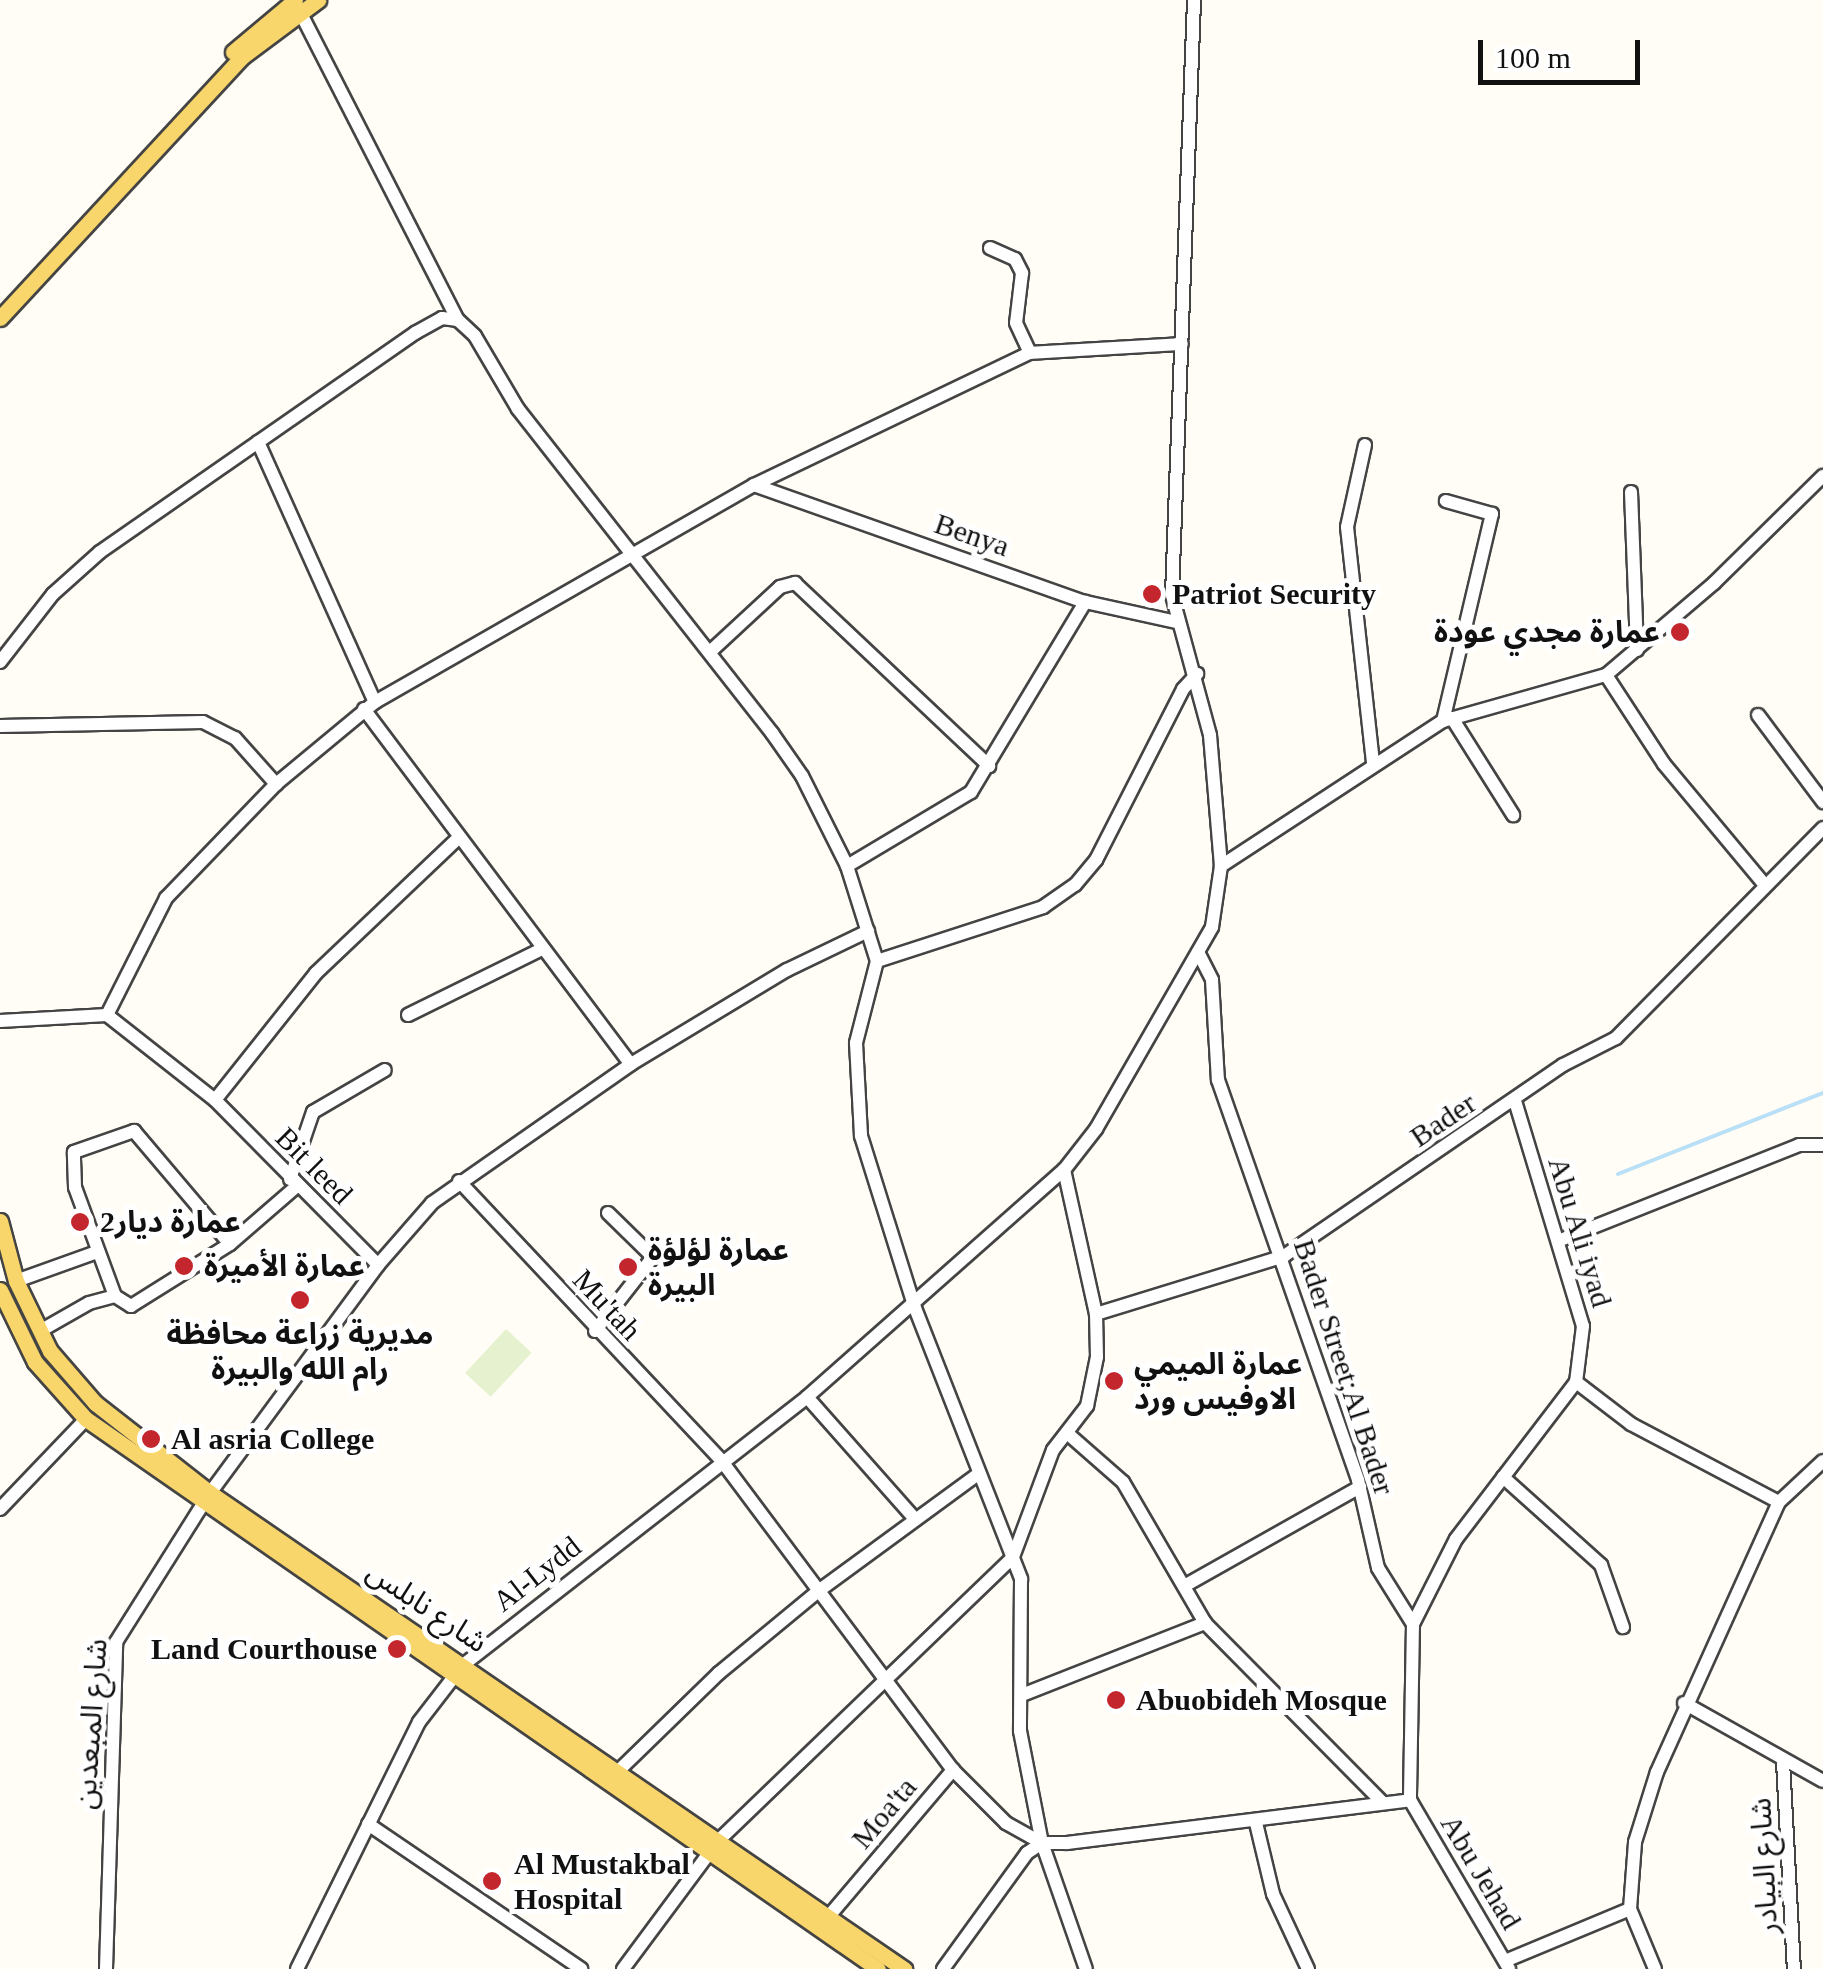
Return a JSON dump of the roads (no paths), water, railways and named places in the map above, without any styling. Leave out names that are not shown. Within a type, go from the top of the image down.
[{"type":"main road","points":[[0,310],[150,136],[297,5],[318,0]]},
{"type":"main road","points":[[0,318],[175,125],[297,5]]},
{"type":"main road","name":"شارع نابلس","points":[[0,1220],[16,1281],[40,1331],[95,1403],[206,1499]]},
{"type":"main road","name":"شارع نابلس","points":[[0,1290],[34,1362],[86,1419],[612,1776],[878,1969]]},
{"type":"main road","name":"شارع نابلس","points":[[713,1847],[829,1916],[904,1969]]},
{"type":"street","points":[[1177,622],[1194,0]]},
{"type":"street","points":[[297,5],[458,320],[475,336],[518,410],[712,650],[802,776],[847,866],[877,961],[856,1043],[856,1095],[871,1179],[914,1308],[1021,1580],[1020,1731],[1042,1843],[1086,1969]]},
{"type":"street","points":[[990,248],[1016,259],[1022,272],[1016,323],[1030,353]]},
{"type":"street","points":[[0,662],[53,594],[100,552],[415,333],[442,318],[458,320]]},
{"type":"street","points":[[0,1021],[107,1015],[166,898],[276,784],[370,705],[754,485],[1030,353],[1182,344]]},
{"type":"street","points":[[258,442],[370,705],[458,839],[632,1064]]},
{"type":"street","points":[[1366,445],[1346,526],[1373,762]]},
{"type":"street","points":[[1221,866],[1373,762],[1448,719],[1606,675],[1823,476]]},
{"type":"street","name":"Benya","points":[[754,485],[1086,602],[1177,622]]},
{"type":"street","points":[[1631,492],[1637,650]]},
{"type":"street","points":[[1446,501],[1492,514],[1448,719],[1513,815]]},
{"type":"street","points":[[712,650],[780,587],[794,582],[989,766]]},
{"type":"street","points":[[847,866],[971,792],[1086,602]]},
{"type":"street","name":"Al-Lydd","points":[[297,1969],[419,1722],[458,1671],[721,1460],[808,1397],[914,1308],[1064,1170],[1096,1129],[1212,927],[1221,866],[1210,735],[1197,674],[1177,622]]},
{"type":"street","points":[[877,961],[1043,907],[1075,884],[1096,860],[1183,688],[1197,674]]},
{"type":"street","points":[[1606,675],[1664,764],[1764,883]]},
{"type":"street","points":[[1758,715],[1823,802]]},
{"type":"street","points":[[0,726],[203,722],[235,738],[276,784]]},
{"type":"street","name":"Bader","points":[[1096,1314],[1284,1256],[1632,1026],[1764,883],[1823,828]]},
{"type":"street","points":[[215,1100],[316,973],[458,839]]},
{"type":"street","name":"شارع المبعدين","points":[[106,1969],[116,1642],[206,1499],[378,1265],[459,1181],[632,1064],[787,970],[868,931]]},
{"type":"street","points":[[408,1015],[542,949]]},
{"type":"street","name":"Bader Street;Al Bader","points":[[1198,952],[1212,980],[1218,1080],[1284,1256],[1360,1487],[1378,1568],[1413,1624]]},
{"type":"street","name":"Bit leed","points":[[107,1015],[215,1100],[378,1265]]},
{"type":"street","points":[[230,1244],[134,1131],[123,1130],[74,1152],[75,1187],[94,1253],[115,1296],[131,1306],[230,1244],[293,1182],[313,1112],[386,1070]]},
{"type":"street","name":"Abu Ali iyad","points":[[1515,1101],[1584,1326],[1576,1382]]},
{"type":"street","points":[[1558,1241],[1800,1145],[1823,1144]]},
{"type":"street","points":[[624,1969],[713,1847],[884,1675],[1013,1557],[1053,1450],[1086,1406],[1097,1357],[1096,1314],[1064,1170]]},
{"type":"street","name":"Mu'tah","points":[[459,1181],[595,1331],[721,1460],[953,1770]]},
{"type":"street","points":[[595,1331],[654,1258],[608,1212]]},
{"type":"street","points":[[16,1281],[94,1253]]},
{"type":"street","points":[[40,1331],[115,1296]]},
{"type":"street","points":[[943,1969],[1027,1853],[1042,1843],[1256,1823],[1410,1800],[1413,1624],[1456,1540],[1576,1382],[1630,1424],[1778,1502]]},
{"type":"street","points":[[808,1397],[914,1518]]},
{"type":"street","points":[[0,1509],[18,1495],[86,1419]]},
{"type":"street","points":[[1067,1433],[1124,1482],[1205,1623],[1383,1803]]},
{"type":"street","points":[[1655,1969],[1630,1909],[1636,1842],[1684,1703],[1778,1502],[1823,1461]]},
{"type":"street","points":[[612,1776],[821,1589],[977,1476]]},
{"type":"street","points":[[1503,1478],[1601,1565],[1622,1628]]},
{"type":"street","points":[[1186,1585],[1360,1487]]},
{"type":"street","points":[[0,1489],[18,1495]]},
{"type":"street","points":[[1022,1695],[1205,1623]]},
{"type":"street","points":[[1684,1703],[1823,1781]]},
{"type":"street","name":"شارع البيادر","points":[[1783,1761],[1794,1969]]},
{"type":"street","name":"Moa'ta","points":[[829,1916],[953,1770],[980,1804],[1042,1843]]},
{"type":"street","name":"Abu Jehad","points":[[1410,1800],[1507,1965]]},
{"type":"street","points":[[1256,1823],[1273,1894],[1308,1969]]},
{"type":"street","points":[[368,1824],[580,1969]]},
{"type":"street","points":[[1507,1965],[1630,1909]]},
{"type":"waterway","points":[[1618,1174],[1823,1093]]},
{"type":"place","name":"Patriot Security","points":[[1152,594]]},
{"type":"place","name":"عمارة مجدي عودة","points":[[1680,632]]},
{"type":"place","name":"عمارة ديار2","points":[[80,1222]]},
{"type":"place","name":"عمارة الأميرة","points":[[184,1266]]},
{"type":"place","name":"عمارة لؤلؤة البيرة","points":[[628,1267]]},
{"type":"place","name":"مديرية زراعة محافظة رام الله والبيرة","points":[[300,1300]]},
{"type":"place","name":"عمارة الميمي الاوفيس ورد","points":[[1114,1381]]},
{"type":"place","name":"Al asria College","points":[[151,1439]]},
{"type":"place","name":"Land Courthouse","points":[[397,1649]]},
{"type":"place","name":"Abuobideh Mosque","points":[[1116,1700]]},
{"type":"place","name":"Al Mustakbal Hospital","points":[[492,1881]]}]
